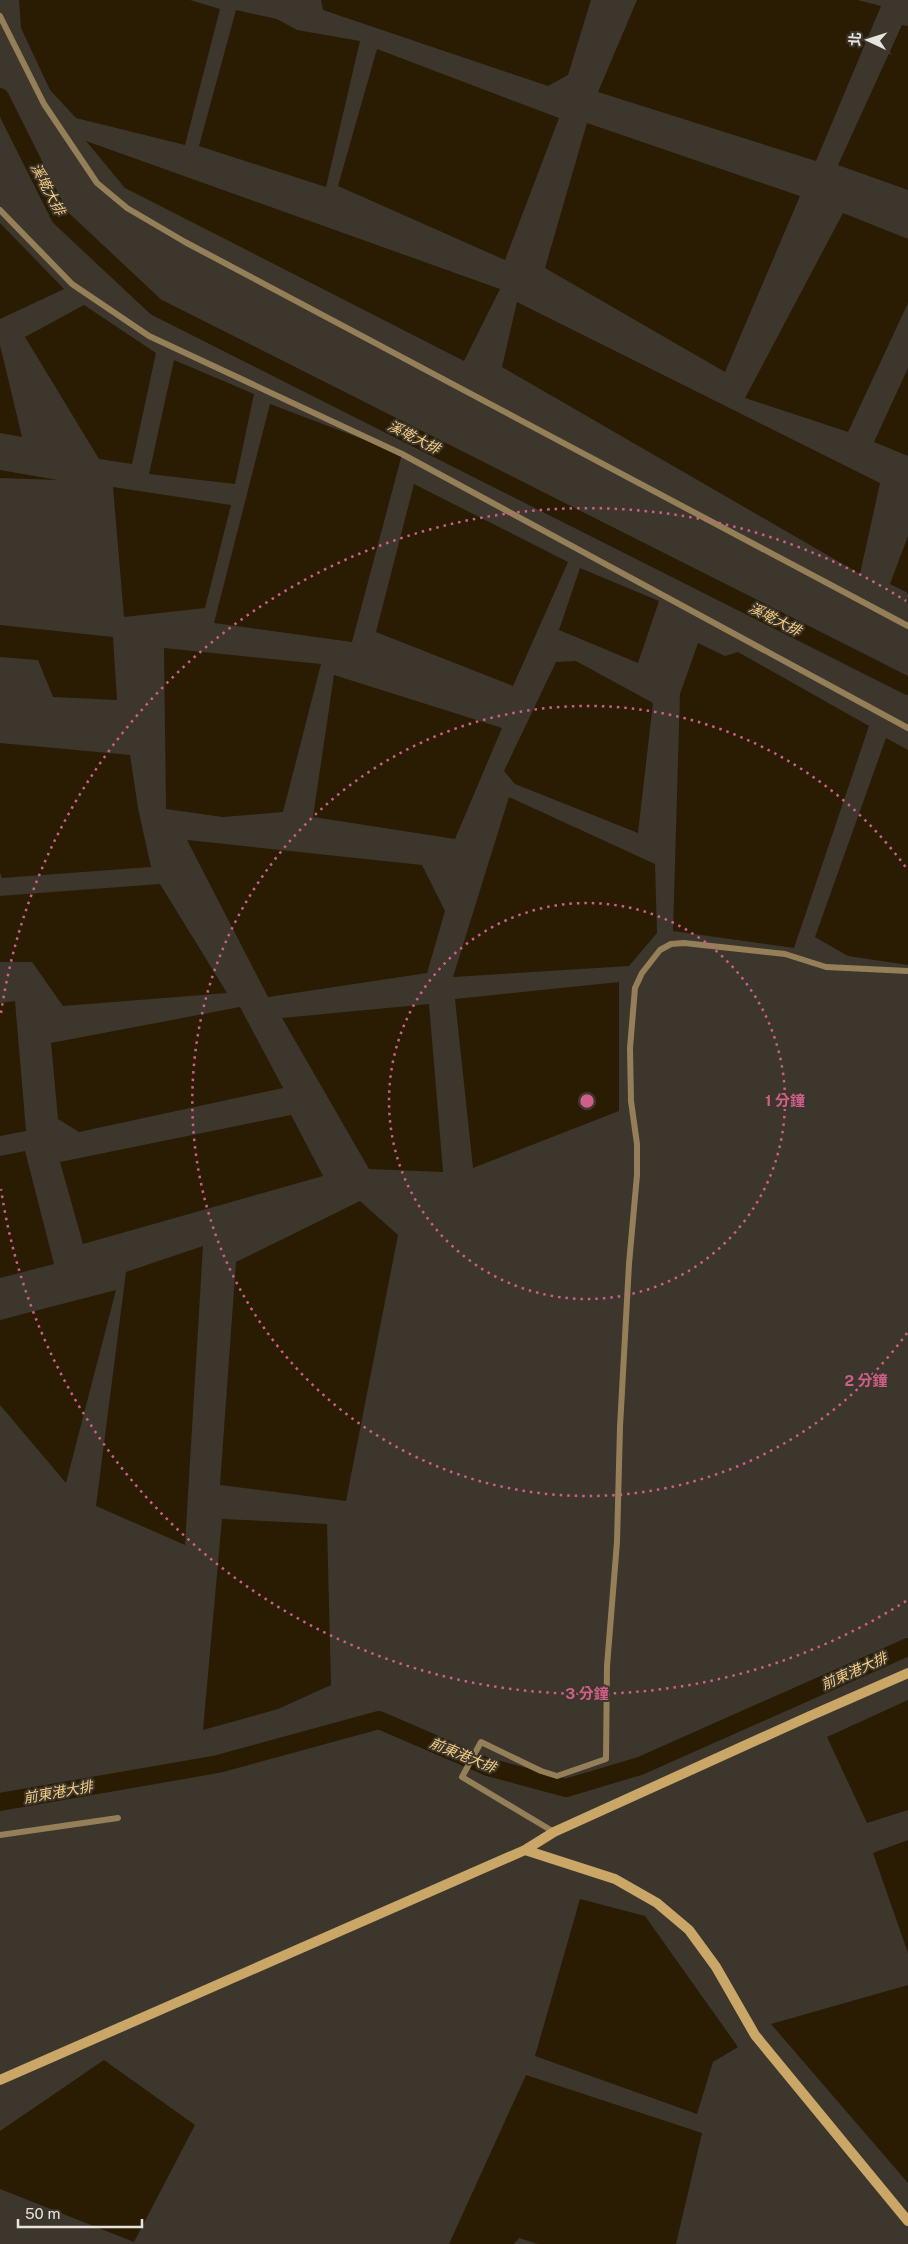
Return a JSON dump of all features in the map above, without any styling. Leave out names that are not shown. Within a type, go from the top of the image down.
[{"type":"main road","points":[[0,2080],[525,1850],[554,1832],[908,1673]]},
{"type":"main road","points":[[525,1850],[615,1879],[658,1903],[689,1930],[716,1967],[755,2035],[908,2221]]},
{"type":"lane","points":[[0,16],[49,111],[97,183],[127,208],[185,242],[908,626]]},
{"type":"lane","points":[[0,210],[72,284],[149,336],[402,454],[908,728]]},
{"type":"lane","points":[[554,1832],[462,1777],[481,1742],[558,1776],[606,1759],[607,1666],[618,1542],[620,1427],[637,1175],[637,1144],[631,1101],[630,1057],[635,988],[642,972],[660,950],[671,944],[684,943],[785,954],[826,967],[908,971]]},
{"type":"lane","points":[[0,1835],[118,1818]]},
{"type":"shaded area","points":[[19,0],[190,0],[220,9],[185,145],[76,118],[50,90],[21,28]]},
{"type":"shaded area","points":[[321,0],[591,0],[568,75],[548,86],[323,10]]},
{"type":"shaded area","points":[[637,0],[857,0],[881,6],[816,161],[598,92]]},
{"type":"shaded area","points":[[236,10],[277,19],[297,30],[360,41],[326,187],[199,146]]},
{"type":"shaded area","points":[[902,25],[908,26],[908,190],[838,165]]},
{"type":"shaded area","points":[[377,49],[559,118],[505,260],[338,186]]},
{"type":"shaded area","points":[[587,123],[800,196],[725,372],[545,268]]},
{"type":"shaded area","points":[[86,141],[500,289],[464,361],[125,188]]},
{"type":"shaded area","points":[[843,213],[908,239],[908,303],[848,432],[745,398]]},
{"type":"shaded area","points":[[0,223],[64,289],[0,319]]},
{"type":"shaded area","points":[[517,302],[880,483],[860,574],[502,367]]},
{"type":"shaded area","points":[[84,305],[156,353],[132,464],[99,459],[25,337]]},
{"type":"shaded area","points":[[0,345],[22,437],[0,433]]},
{"type":"shaded area","points":[[174,360],[254,394],[235,484],[149,474]]},
{"type":"shaded area","points":[[908,368],[908,456],[874,442]]},
{"type":"shaded area","points":[[270,404],[402,454],[352,642],[214,623]]},
{"type":"shaded area","points":[[0,470],[58,480],[0,478]]},
{"type":"shaded area","points":[[414,484],[568,562],[513,686],[376,632]]},
{"type":"shaded area","points":[[113,487],[231,505],[205,608],[124,617]]},
{"type":"shaded area","points":[[908,536],[908,593],[890,584]]},
{"type":"shaded area","points":[[580,568],[659,601],[638,663],[559,630]]},
{"type":"shaded area","points":[[0,625],[113,637],[117,700],[53,697],[38,660],[0,657]]},
{"type":"shaded area","points":[[698,643],[725,656],[738,652],[869,726],[794,948],[673,931],[680,694]]},
{"type":"shaded area","points":[[164,648],[321,664],[283,812],[223,817],[166,809]]},
{"type":"shaded area","points":[[576,661],[653,703],[638,833],[515,784],[504,771],[556,662]]},
{"type":"shaded area","points":[[334,675],[502,728],[455,839],[313,817]]},
{"type":"shaded area","points":[[886,738],[908,750],[908,965],[848,956],[815,937]]},
{"type":"shaded area","points":[[0,743],[130,755],[138,808],[151,867],[2,878],[0,873]]},
{"type":"shaded area","points":[[509,797],[655,864],[657,933],[629,966],[453,977]]},
{"type":"shaded area","points":[[187,840],[422,865],[445,911],[427,973],[268,997]]},
{"type":"shaded area","points":[[160,884],[227,993],[63,1006],[32,962],[0,962],[0,896]]},
{"type":"shaded area","points":[[619,982],[619,1111],[473,1168],[455,999]]},
{"type":"shaded area","points":[[15,1001],[26,1131],[0,1136],[0,1003]]},
{"type":"shaded area","points":[[429,1004],[443,1172],[369,1169],[282,1018]]},
{"type":"shaded area","points":[[240,1007],[283,1088],[79,1132],[58,1119],[51,1043]]},
{"type":"shaded area","points":[[291,1115],[323,1176],[83,1244],[60,1162]]},
{"type":"shaded area","points":[[25,1151],[54,1264],[0,1278],[0,1156]]},
{"type":"shaded area","points":[[360,1201],[398,1235],[346,1501],[220,1485],[236,1262]]},
{"type":"shaded area","points":[[203,1246],[185,1545],[96,1506],[126,1272]]},
{"type":"shaded area","points":[[116,1290],[66,1483],[0,1405],[0,1320]]},
{"type":"shaded area","points":[[222,1519],[327,1524],[331,1685],[278,1709],[203,1730]]},
{"type":"shaded area","points":[[908,1700],[908,1810],[867,1823],[827,1737]]},
{"type":"shaded area","points":[[908,1840],[908,1953],[873,1853]]},
{"type":"shaded area","points":[[580,1899],[645,1916],[738,2047],[713,2062],[697,2114],[535,2056]]},
{"type":"shaded area","points":[[908,1985],[908,2183],[771,2024]]},
{"type":"shaded area","points":[[104,2060],[195,2125],[134,2242],[0,2189],[0,2131]]},
{"type":"shaded area","points":[[526,2075],[702,2133],[676,2244],[538,2244],[519,2238],[514,2244],[449,2244]]},
{"type":"waterway","name":"溪墘大排","points":[[0,97],[60,217],[156,307],[908,686]]},
{"type":"waterway","name":"前東港大排","points":[[0,1802],[218,1764],[379,1720],[488,1767],[566,1788],[640,1766],[908,1647]]}]
